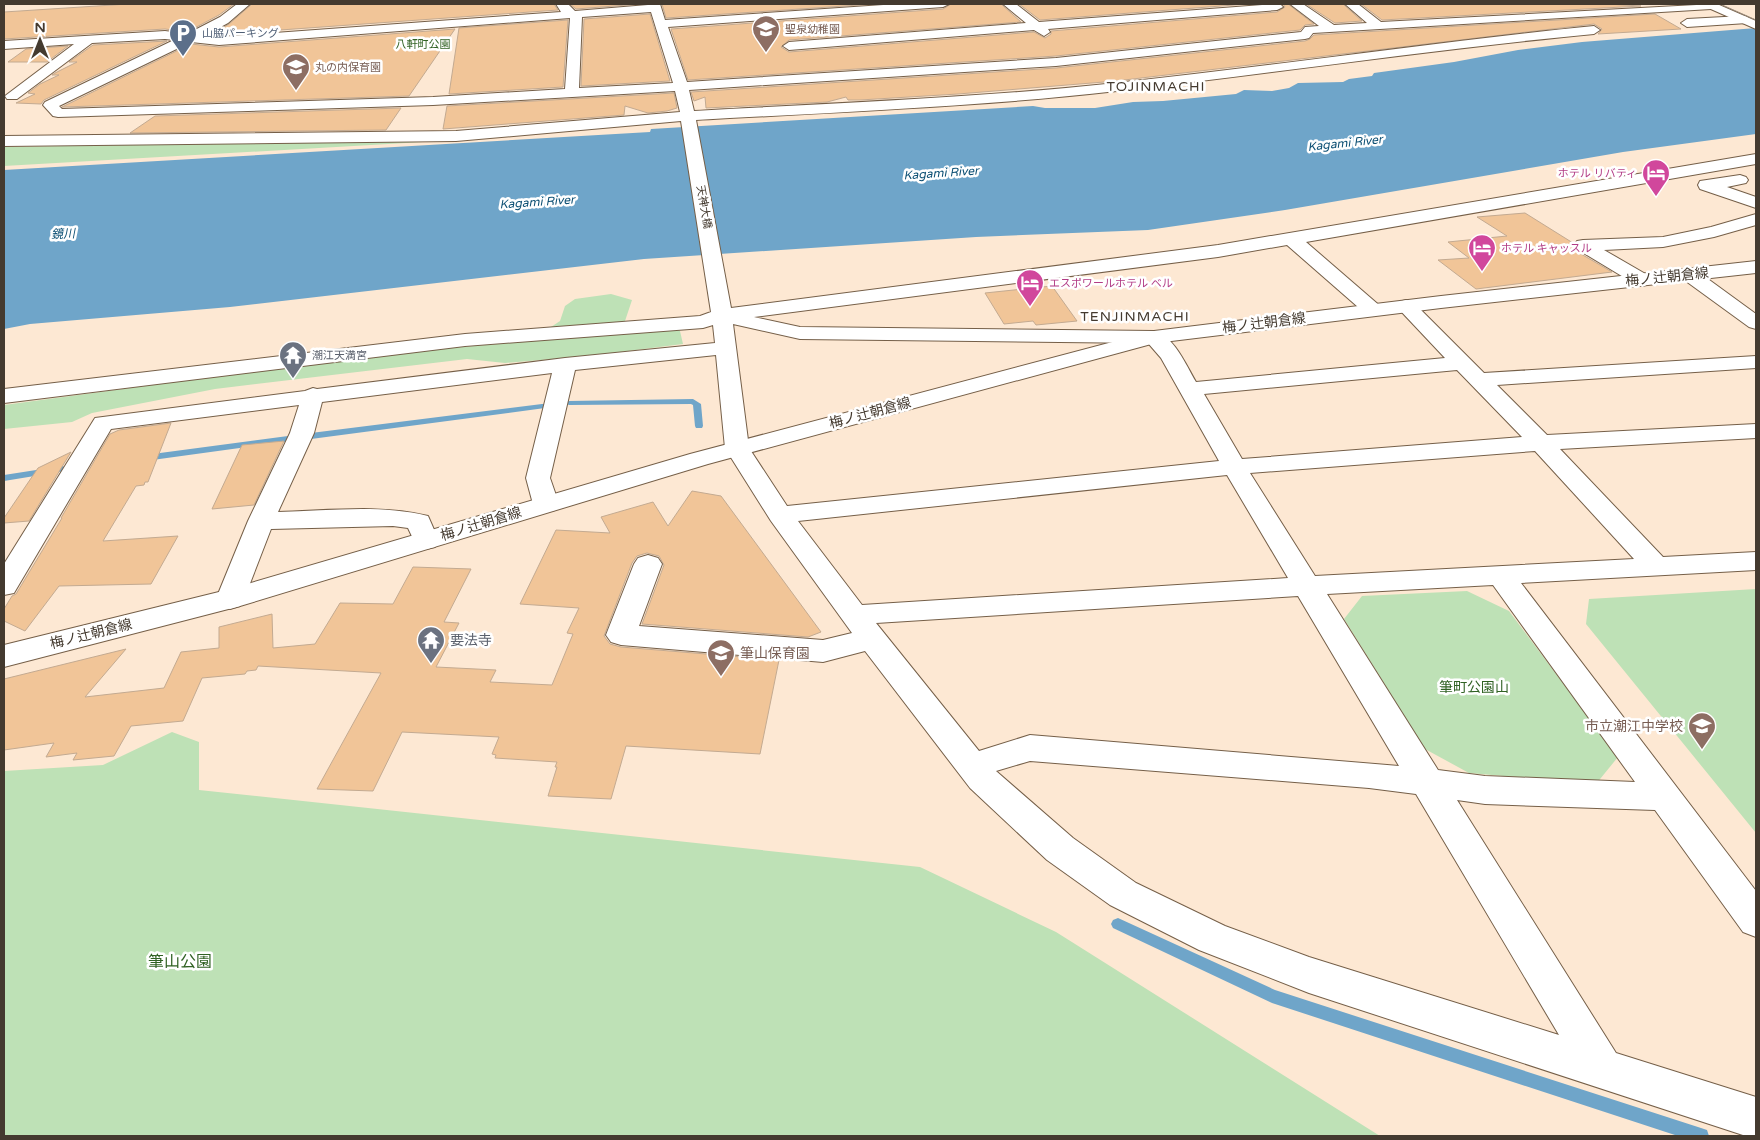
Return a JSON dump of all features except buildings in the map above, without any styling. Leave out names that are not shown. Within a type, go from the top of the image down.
[{"type":"street","points":[[244,4],[224,20],[190,38],[50,105],[58,113],[433,101],[877,76],[1019,65],[1088,67],[1207,45],[1374,22]]},
{"type":"street","points":[[562,4],[564,8],[577,18],[572,93]]},
{"type":"street","points":[[763,4],[810,79]]},
{"type":"street","points":[[661,24],[776,25],[943,4]]},
{"type":"street","points":[[1009,4],[1050,37]]},
{"type":"street","points":[[1164,4],[1180,14],[1207,45]]},
{"type":"street","points":[[1296,4],[1331,29]]},
{"type":"street","points":[[1351,4],[1374,22]]},
{"type":"street","points":[[1602,4],[1643,22]]},
{"type":"street","points":[[1736,4],[1756,12]]},
{"type":"street","points":[[1319,20],[1374,22],[1710,5],[1749,22]]},
{"type":"street","points":[[4,45],[165,36],[219,41],[572,15],[655,6]]},
{"type":"street","name":"天神大橋","points":[[655,6],[682,87],[688,118],[720,304],[737,448]]},
{"type":"street","points":[[789,46],[1180,14],[1278,8]]},
{"type":"street","points":[[1674,24],[1749,22]]},
{"type":"street","points":[[4,141],[443,137],[688,118],[922,103],[1115,87],[1502,39],[1607,29]]},
{"type":"street","points":[[1305,30],[1378,31],[1426,49]]},
{"type":"street","points":[[978,31],[992,42]]},
{"type":"street","points":[[8,96],[88,40]]},
{"type":"street","points":[[854,41],[877,76]]},
{"type":"street","points":[[1064,48],[1115,87]]},
{"type":"street","points":[[1006,54],[1019,65]]},
{"type":"street","points":[[8,96],[64,98]]},
{"type":"street","points":[[4,396],[408,346],[703,322],[720,304],[1218,251],[1396,222],[1681,170],[1756,159]]},
{"type":"street","points":[[1756,177],[1706,185],[1756,204]]},
{"type":"street","points":[[1642,280],[1583,245],[1663,242],[1714,232],[1756,219]]},
{"type":"street","points":[[1291,239],[1373,310]]},
{"type":"street","name":"梅ノ辻朝倉線","points":[[4,656],[230,599],[737,448],[1154,337],[1406,306],[1756,267]]},
{"type":"street","points":[[1690,275],[1756,323]]},
{"type":"street","points":[[720,304],[800,333],[1154,337],[1170,355],[1234,467],[1306,586],[1602,1068]]},
{"type":"street","points":[[1406,306],[1541,443],[1657,567]]},
{"type":"street","points":[[4,586],[103,423],[313,395],[726,348]]},
{"type":"street","points":[[1189,389],[1462,362]]},
{"type":"street","points":[[1479,380],[1756,362]]},
{"type":"street","points":[[546,504],[538,478],[565,365]]},
{"type":"street","points":[[230,599],[261,521],[302,433],[313,395]]},
{"type":"street","points":[[780,515],[1234,467],[1541,443],[1756,431]]},
{"type":"street","points":[[737,448],[780,515],[863,627],[982,780],[1060,849],[1123,894],[1212,938],[1308,975],[1756,1118]]},
{"type":"street","points":[[261,521],[393,518],[419,522],[426,541]]},
{"type":"street","points":[[648,564],[621,635],[823,651],[863,627],[1306,586],[1756,561]]},
{"type":"street","points":[[1500,576],[1756,920]]},
{"type":"street","points":[[972,766],[1030,748],[1369,775],[1486,790],[1665,797]]},
{"type":"green space","points":[[425,140],[423,142],[4,166],[4,147]]},
{"type":"green space","points":[[611,294],[632,300],[625,321],[672,321],[680,331],[683,344],[589,356],[505,363],[467,359],[215,389],[92,413],[72,422],[4,429],[4,405],[374,355],[530,341],[560,321],[565,306],[575,299]]},
{"type":"green space","name":"市立潮江中学校","points":[[1756,589],[1756,833],[1586,624],[1589,599]]},
{"type":"green space","name":"筆町公園山","points":[[1467,591],[1509,611],[1618,757],[1596,784],[1469,773],[1425,749],[1344,619],[1362,596]]},
{"type":"green space","name":"筆山公園","points":[[172,732],[199,742],[199,790],[920,867],[1056,932],[1380,1136],[4,1136],[4,771],[103,765]]},
{"type":"water","points":[[1756,28],[1756,134],[1623,152],[1285,210],[1148,230],[976,237],[644,259],[230,307],[30,324],[4,329],[4,170],[650,132],[651,129],[1033,106],[1045,108],[1095,108],[1133,102],[1236,94],[1244,90],[1272,91],[1289,88],[1298,83],[1343,82],[1349,79],[1372,76],[1374,73],[1454,62],[1518,50],[1582,42]]},
{"type":"waterway","points":[[569,403],[693,401],[697,404],[699,426]]},
{"type":"waterway","points":[[311,436],[542,406]]},
{"type":"waterway","points":[[145,458],[288,439]]},
{"type":"waterway","points":[[4,478],[62,469]]},
{"type":"waterway","points":[[1118,924],[1272,996],[1701,1136]]},
{"type":"tram line","points":[[1720,4],[1756,20]]},
{"type":"place","name":"聖泉幼稚園","points":[[766,53]]},
{"type":"place","name":"山脇パーキング","points":[[183,57]]},
{"type":"place","name":"丸の内保育園","points":[[296,91]]},
{"type":"place","name":"ホテル リバティ","points":[[1656,197]]},
{"type":"place","name":"ホテル キャッスル","points":[[1482,272]]},
{"type":"place","name":"エスポワールホテル ベル","points":[[1030,307]]},
{"type":"place","name":"潮江天満宮","points":[[293,379]]},
{"type":"place","name":"要法寺","points":[[431,664]]},
{"type":"place","name":"筆山保育園","points":[[721,677]]},
{"type":"place","name":"市立潮江中学校","points":[[1702,750]]},
{"type":"district","name":"TOJINMACHI","points":[[1156,86]]},
{"type":"district","name":"TENJINMACHI","points":[[1135,316]]},
{"type":"park label","name":"八軒町公園","points":[[423,44]]},
{"type":"water label","name":"Kagami River","points":[[1345,143]]},
{"type":"water label","name":"Kagami River","points":[[941,173]]},
{"type":"water label","name":"Kagami River","points":[[537,202]]},
{"type":"water label","name":"鏡川","points":[[63,234]]}]
